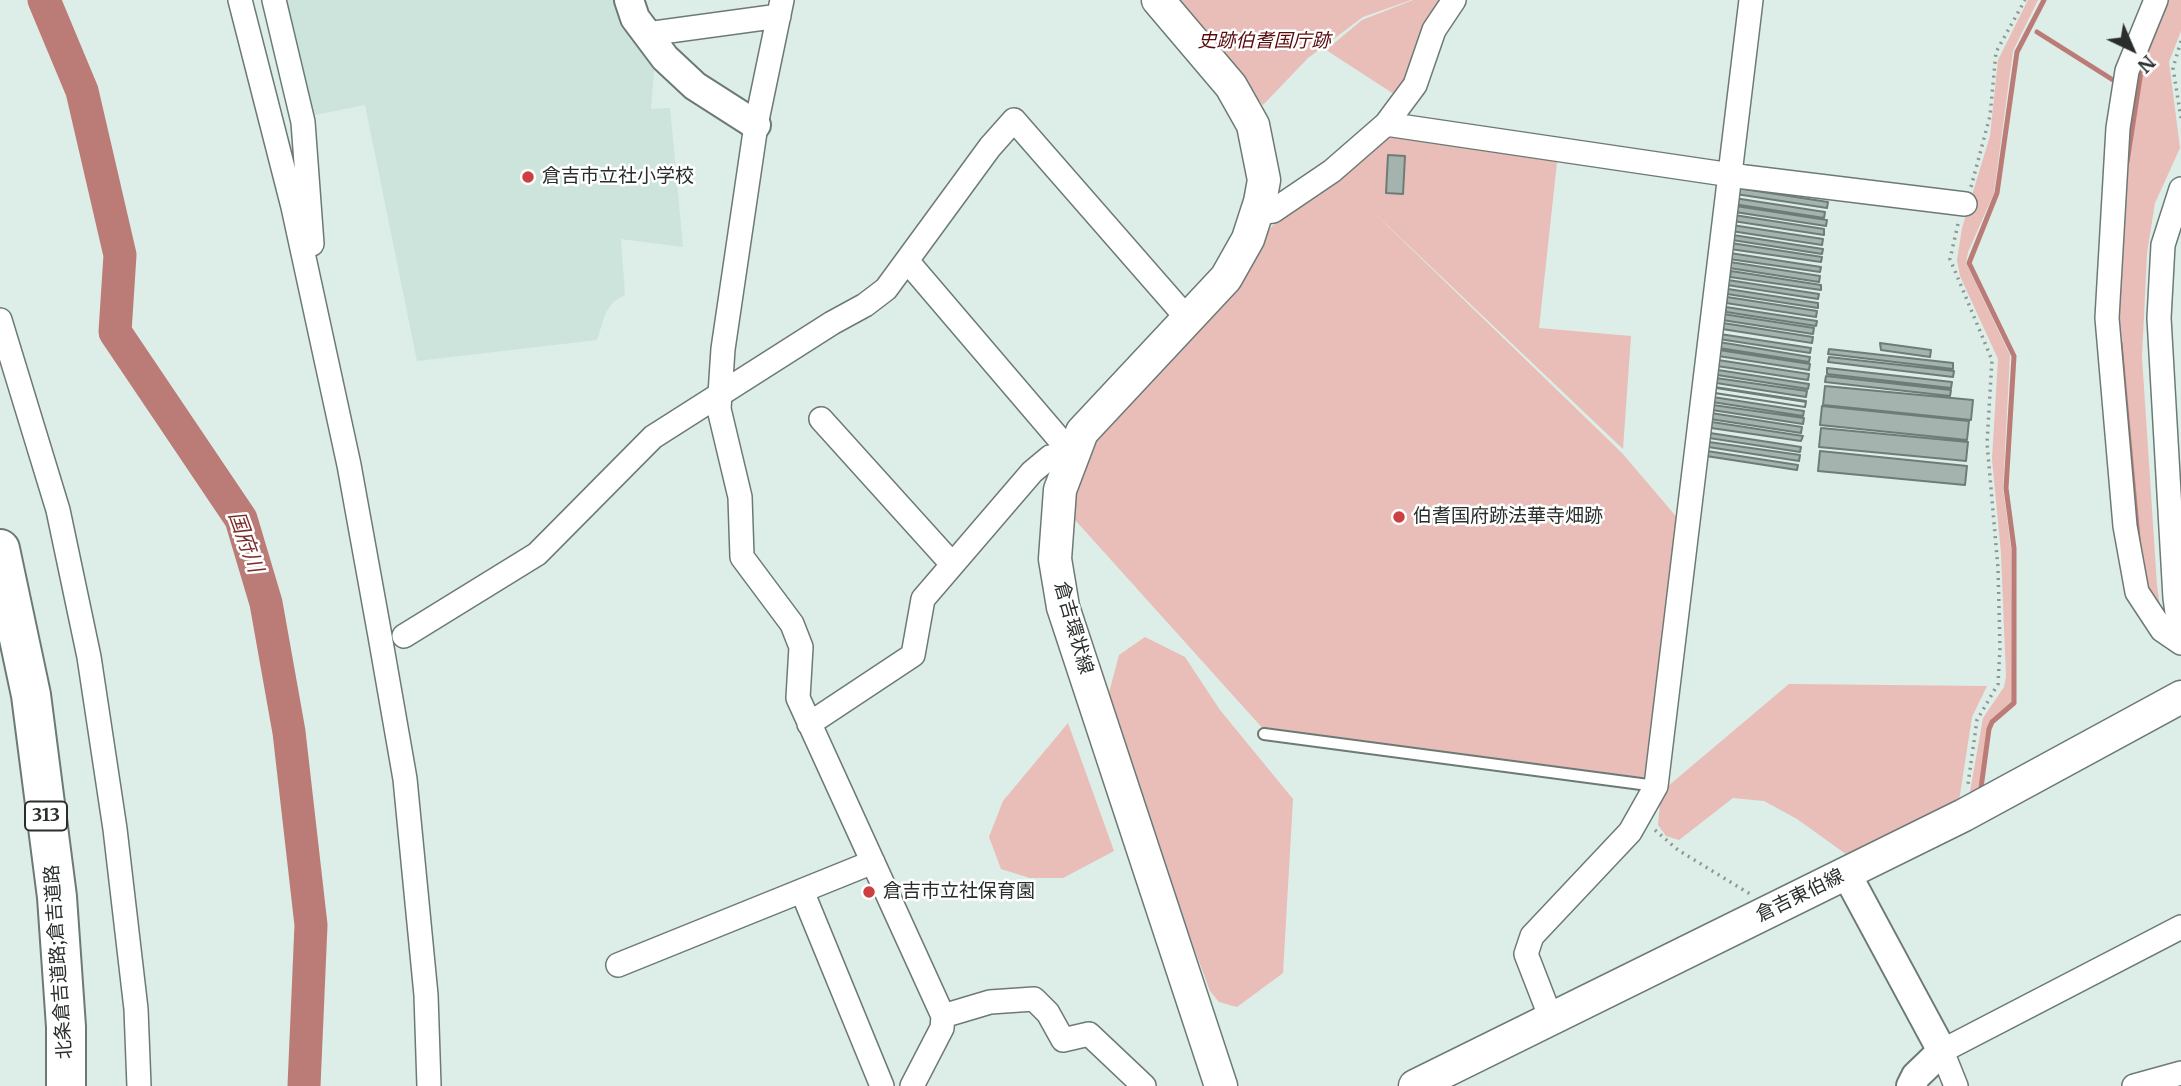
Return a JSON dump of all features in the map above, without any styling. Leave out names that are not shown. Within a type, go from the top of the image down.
[{"type":"highway","name":"北条倉吉道路;倉吉道路","points":[[0,549],[30,695],[57,897],[66,1027],[66,1086]]},
{"type":"highway","name":"北条倉吉道路;倉吉道路","points":[[0,632],[13,698],[41,898],[49,1086]]},
{"type":"main road","name":"倉吉環状線","points":[[1158,0],[1231,86],[1254,125],[1264,180],[1248,239],[1226,278],[1082,432],[1060,490],[1055,559],[1063,607],[1219,1085]]},
{"type":"main road","name":"倉吉東伯線","points":[[1415,1086],[1552,1021],[1964,815],[2180,701]]},
{"type":"street","points":[[240,0],[293,207],[349,465],[405,779],[426,995],[429,1086]]},
{"type":"street","points":[[274,0],[303,122],[313,242],[306,271]]},
{"type":"street","points":[[629,0],[635,18],[665,58],[695,86],[756,125]]},
{"type":"street","points":[[1256,213],[1273,211],[1322,178],[1386,124],[1415,85],[1434,30],[1454,0]]},
{"type":"street","points":[[1552,1021],[1526,954],[1532,936],[1630,832],[1656,786],[1751,0]]},
{"type":"street","points":[[2156,0],[2127,71],[2120,116],[2107,318],[2125,526],[2137,592],[2162,630],[2181,642]]},
{"type":"street","points":[[647,34],[781,8],[756,125],[723,349],[719,409],[740,496],[742,557],[792,624],[801,646],[798,698],[943,1016],[942,1028],[912,1086]]},
{"type":"street","points":[[404,636],[537,554],[653,438],[887,289],[990,147],[1014,120],[1180,310]]},
{"type":"street","points":[[1386,124],[1965,204]]},
{"type":"street","points":[[2181,189],[2163,245],[2159,318],[2171,531],[2181,642]]},
{"type":"street","points":[[908,262],[1072,454]]},
{"type":"street","points":[[0,320],[58,510],[89,657],[115,829],[136,1009],[139,1086]]},
{"type":"street","points":[[821,419],[952,564]]},
{"type":"street","points":[[809,724],[913,654],[923,599],[1032,472],[1050,457],[1072,454]]},
{"type":"street","points":[[618,965],[873,862]]},
{"type":"street","points":[[1846,873],[1942,1051],[1956,1086]]},
{"type":"street","points":[[802,891],[882,1086]]},
{"type":"street","points":[[1911,1086],[1916,1076],[1942,1051],[2181,927]]},
{"type":"street","points":[[943,1016],[990,1002],[1034,999],[1048,1013],[1063,1040],[1089,1034],[1144,1086]]},
{"type":"street","points":[[2134,1086],[2181,1073]]},
{"type":"lane","points":[[1264,734],[1656,786]]},
{"type":"path","points":[[1964,815],[1977,720],[1998,684],[1998,568],[1987,443],[1992,360],[1950,259],[1990,116],[1996,52],[2025,0]]},
{"type":"path","points":[[2181,41],[2173,68],[2181,118]]},
{"type":"path","points":[[1656,786],[1655,831],[1678,850],[1750,894],[1761,915]]},
{"type":"shaded area","name":"倉吉市立社小学校","points":[[278,0],[618,0],[655,59],[651,109],[670,108],[683,247],[621,239],[625,295],[614,301],[606,312],[597,340],[417,361],[365,105],[310,116]]},
{"type":"green space","name":"史跡伯耆国庁跡","points":[[1171,0],[1411,0],[1363,17],[1308,58],[1263,105]]},
{"type":"green space","points":[[1413,0],[1450,0],[1400,98],[1326,50],[1362,20]]},
{"type":"green space","points":[[2028,0],[2038,0],[2013,51],[1994,193],[1968,252],[1966,263],[2010,355],[2003,488],[2011,548],[2012,702],[1991,720],[1978,790],[1970,792],[1983,718],[2004,687],[2006,676],[2001,553],[1992,459],[1998,359],[1960,276],[1957,260],[1962,228],[1990,136],[1998,60]]},
{"type":"green space","points":[[2161,0],[2181,0],[2181,31],[2169,62],[2180,148],[2155,203],[2147,253],[2142,357],[2157,585],[2162,620],[2141,582],[2111,313],[2125,106]]},
{"type":"green space","points":[[1381,131],[1558,153],[1539,328],[1631,336],[1623,449],[1367,206],[1622,453],[1680,521],[1645,776],[1641,780],[1266,732],[1067,511],[1071,489],[1098,435],[1235,279],[1269,229]]},
{"type":"green space","points":[[1145,637],[1185,657],[1220,710],[1293,799],[1283,973],[1237,1007],[1219,1002],[1210,991],[1105,708],[1119,655]]},
{"type":"green space","points":[[1789,684],[1987,686],[1972,717],[1959,801],[1857,862],[1797,819],[1764,801],[1733,798],[1679,840],[1666,836],[1658,825],[1661,792]]},
{"type":"green space","points":[[1068,723],[1114,851],[1063,878],[1030,878],[1001,869],[989,837],[1003,801]]},
{"type":"building","points":[[1388,155],[1405,156],[1403,194],[1386,193]]},
{"type":"building","points":[[1737,188],[1828,202],[1827,208],[1736,194]]},
{"type":"building","points":[[1734,198],[1825,212],[1824,218],[1733,204]]},
{"type":"building","points":[[1736,206],[1827,220],[1826,226],[1735,212]]},
{"type":"building","points":[[1734,215],[1824,229],[1824,235],[1733,221]]},
{"type":"building","points":[[1732,225],[1823,239],[1822,245],[1731,231]]},
{"type":"building","points":[[1733,235],[1823,249],[1822,254],[1732,240]]},
{"type":"building","points":[[1731,243],[1822,257],[1821,262],[1730,249]]},
{"type":"building","points":[[1730,253],[1821,267],[1820,272],[1729,259]]},
{"type":"building","points":[[1730,262],[1820,276],[1819,282],[1729,268]]},
{"type":"building","points":[[1731,271],[1821,285],[1821,290],[1730,277]]},
{"type":"building","points":[[1728,280],[1819,294],[1818,299],[1727,285]]},
{"type":"building","points":[[1728,289],[1818,303],[1818,308],[1727,294]]},
{"type":"building","points":[[1727,297],[1817,311],[1816,317],[1726,303]]},
{"type":"building","points":[[1726,307],[1817,321],[1816,326],[1726,312]]},
{"type":"building","points":[[1723,314],[1814,328],[1813,334],[1722,320]]},
{"type":"building","points":[[1723,323],[1813,337],[1812,343],[1722,329]]},
{"type":"building","points":[[1720,334],[1811,348],[1810,353],[1719,339]]},
{"type":"building","points":[[1719,342],[1810,357],[1809,362],[1719,348]]},
{"type":"building","points":[[1880,343],[1931,350],[1930,357],[1881,350]]},
{"type":"building","points":[[1829,349],[1953,363],[1953,369],[1828,354]]},
{"type":"building","points":[[1719,350],[1810,364],[1809,370],[1718,356]]},
{"type":"building","points":[[1829,357],[1954,371],[1953,377],[1828,362]]},
{"type":"building","points":[[1718,360],[1809,374],[1808,380],[1717,366]]},
{"type":"building","points":[[1827,368],[1952,382],[1951,388],[1827,374]]},
{"type":"building","points":[[1718,370],[1809,384],[1808,389],[1717,375]]},
{"type":"building","points":[[1826,376],[1951,390],[1950,396],[1825,382]]},
{"type":"building","points":[[1716,378],[1807,391],[1806,397],[1716,383]]},
{"type":"building","points":[[1825,386],[1973,400],[1971,420],[1823,405]]},
{"type":"building","points":[[1715,387],[1806,401],[1805,407],[1714,393]]},
{"type":"building","points":[[1716,388],[1806,402],[1805,407],[1715,393]]},
{"type":"building","points":[[1713,397],[1804,411],[1803,416],[1712,402]]},
{"type":"building","points":[[1713,405],[1804,418],[1803,424],[1712,410]]},
{"type":"building","points":[[1822,406],[1969,421],[1967,440],[1820,425]]},
{"type":"building","points":[[1711,413],[1802,427],[1801,433],[1710,419]]},
{"type":"building","points":[[1712,422],[1803,436],[1801,441],[1711,428]]},
{"type":"building","points":[[1821,428],[1968,442],[1966,461],[1819,447]]},
{"type":"building","points":[[1710,433],[1801,447],[1800,452],[1709,438]]},
{"type":"building","points":[[1709,442],[1800,455],[1799,461],[1708,447]]},
{"type":"building","points":[[1707,451],[1798,465],[1797,470],[1706,456]]},
{"type":"building","points":[[1820,451],[1967,466],[1965,485],[1818,471]]},
{"type":"waterway","name":"国府川","points":[[44,0],[82,91],[120,255],[115,332],[241,519],[266,603],[289,732],[311,925],[304,1086]]},
{"type":"waterway","points":[[1981,788],[1989,729],[1992,722],[2014,703],[2014,548],[2006,488],[2014,356],[1969,263],[1997,193],[2017,52],[2044,0]]},
{"type":"waterway","points":[[2037,32],[2113,80]]},
{"type":"waterway","points":[[2127,162],[2143,58]]},
{"type":"waterway","points":[[2120,343],[2138,539]]},
{"type":"place","name":"倉吉市立社小学校","points":[[528,177]]},
{"type":"place","name":"伯耆国府跡法華寺畑跡","points":[[1399,517]]},
{"type":"place","name":"倉吉市立社保育園","points":[[869,892]]}]
